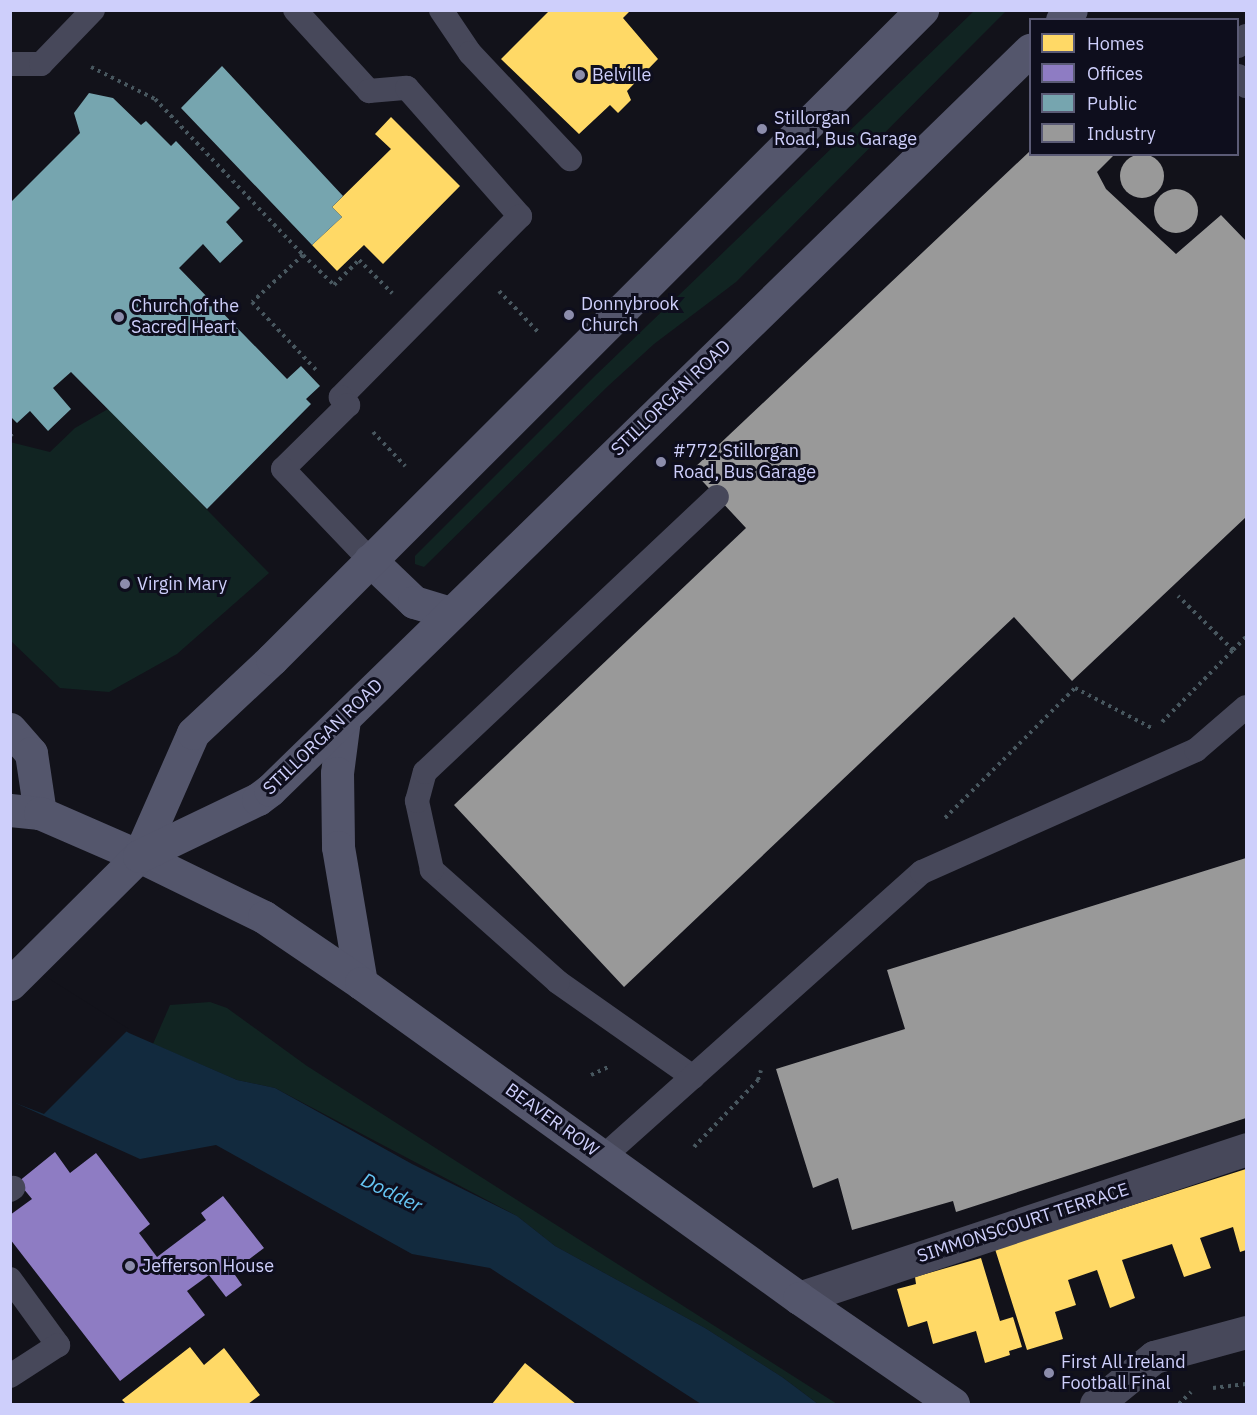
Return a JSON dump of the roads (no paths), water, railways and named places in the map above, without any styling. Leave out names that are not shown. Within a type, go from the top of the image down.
[{"type":"main road","points":[[20,975],[139,856],[192,732],[272,659],[922,10]]},
{"type":"main road","name":"STILLORGAN ROAD","points":[[139,856],[258,799],[344,719],[449,613],[1029,51]]},
{"type":"main road","points":[[370,560],[414,602],[449,613]]},
{"type":"main road","points":[[344,719],[337,773],[338,847],[361,983]]},
{"type":"main road","points":[[10,729],[31,753],[25,811]]},
{"type":"main road","name":"BEAVER ROW","points":[[25,811],[139,856],[264,917],[361,983],[799,1298],[953,1404]]},
{"type":"street","name":"SIMMONSCOURT TERRACE","points":[[799,1298],[1246,1149]]},
{"type":"street","points":[[1096,1404],[1154,1357],[1246,1332]]},
{"type":"lane","points":[[10,64],[41,64],[93,10]]},
{"type":"lane","points":[[295,10],[369,91],[407,88],[520,216],[283,469],[370,560]]},
{"type":"lane","points":[[441,10],[470,53],[570,159]]},
{"type":"lane","points":[[693,1077],[558,982],[432,870],[417,801],[426,772],[717,497]]},
{"type":"lane","points":[[603,1157],[922,872],[1196,750],[1246,707]]},
{"type":"lane","points":[[10,1279],[58,1345],[10,1376]]},
{"type":"water","name":"Dodder","points":[[10,957],[129,1033],[237,1080],[275,1088],[412,1164],[517,1216],[555,1246],[705,1328],[782,1377],[818,1404],[701,1404],[490,1268],[412,1254],[216,1145],[140,1159],[11,1101]]},
{"type":"place","name":"Belville","points":[[580,75]]},
{"type":"place","name":"Stillorgan Road, Bus Garage","points":[[762,129]]},
{"type":"place","name":"Donnybrook Church","points":[[569,315]]},
{"type":"place","name":"Church of the Sacred Heart","points":[[119,317]]},
{"type":"place","name":"#772 Stillorgan Road, Bus Garage","points":[[661,462]]},
{"type":"place","name":"Virgin Mary","points":[[125,584]]},
{"type":"place","name":"Jefferson House","points":[[130,1266]]},
{"type":"place","name":"First All Ireland Football Final","points":[[1049,1373]]}]
